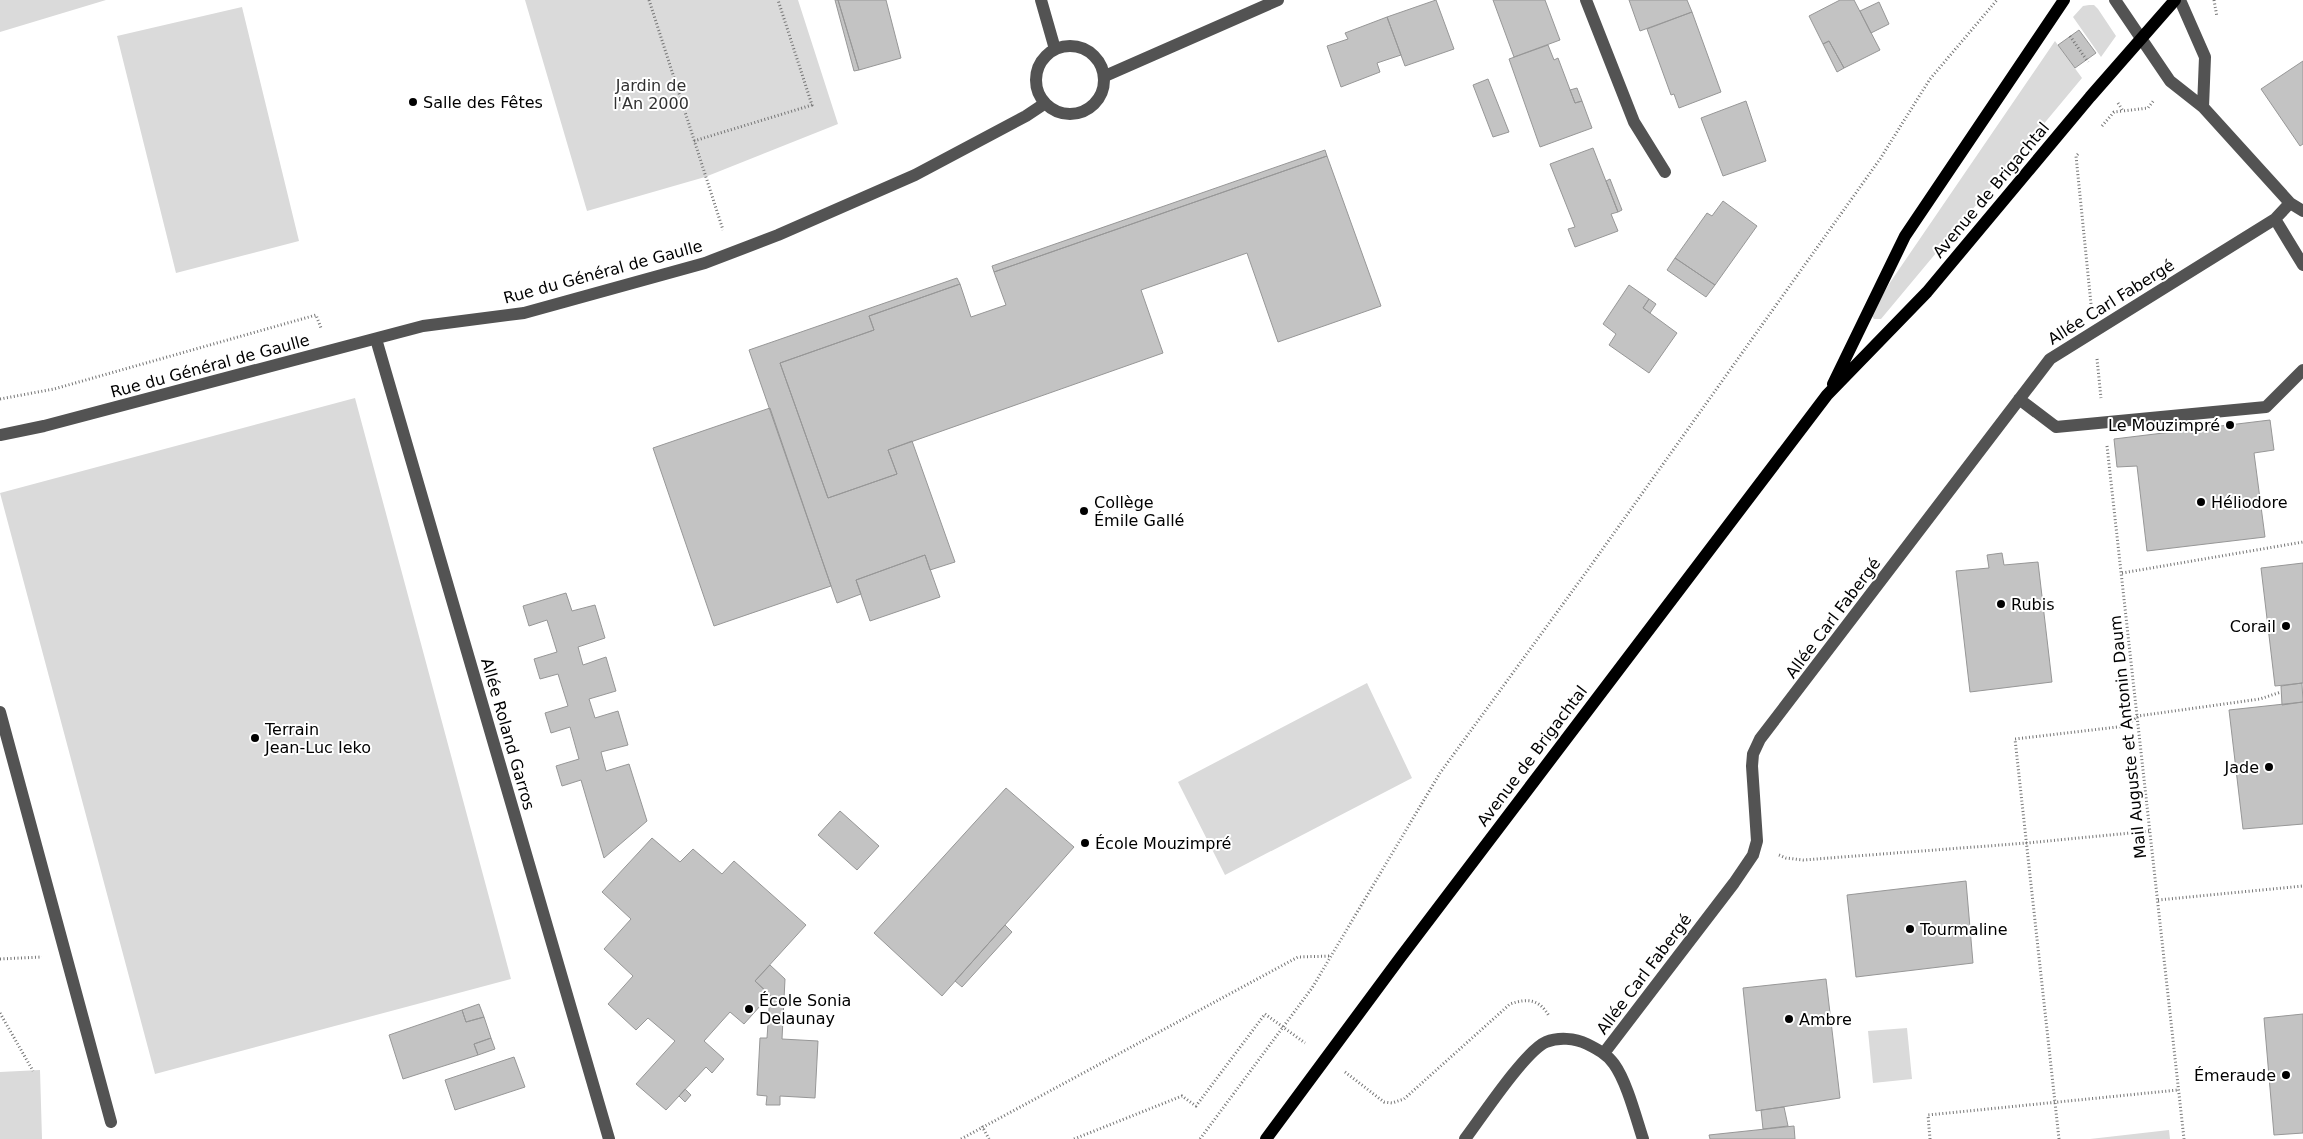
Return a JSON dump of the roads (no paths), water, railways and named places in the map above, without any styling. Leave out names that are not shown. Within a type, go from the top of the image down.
[{"type":"main road","name":"Avenue de Brigachtal","points":[[1827,395],[1905,236],[2064,0]]},
{"type":"main road","name":"Avenue de Brigachtal","points":[[1266,1139],[1400,958],[1827,395],[1927,292],[2175,0]]},
{"type":"street","points":[[1041,0],[1055,49]]},
{"type":"street","points":[[1104,76],[1278,0]]},
{"type":"street","points":[[1586,0],[1634,122],[1665,172]]},
{"type":"street","points":[[2115,0],[2170,80],[2203,107],[2290,203],[2303,211]]},
{"type":"street","points":[[2180,0],[2205,57],[2203,107]]},
{"type":"street","points":[[1075,46],[1094,54],[1104,76],[1102,94],[1087,111],[1064,115],[1044,104],[1035,85],[1039,64],[1055,49],[1075,46]]},
{"type":"street","name":"Rue du Général de Gaulle","points":[[0,435],[44,426],[423,326],[524,313],[705,263],[778,235],[915,175],[1026,116],[1044,104]]},
{"type":"street","name":"Allée Carl Fabergé","points":[[1643,1139],[1621,1076],[1614,1064],[1604,1053],[1734,883],[1753,854],[1757,841],[1752,766],[1753,754],[1760,739],[2050,359],[2275,219],[2290,203]]},
{"type":"street","points":[[2275,219],[2303,265]]},
{"type":"street","name":"Allée Roland Garros","points":[[376,338],[609,1139]]},
{"type":"street","points":[[2019,399],[2056,427],[2266,407],[2303,370]]},
{"type":"street","points":[[0,712],[111,1122]]},
{"type":"street","points":[[1465,1139],[1526,1058],[1545,1042],[1561,1038],[1582,1042],[1604,1053]]},
{"type":"place","name":"Salle des Fêtes","points":[[413,102]]},
{"type":"place","name":"Le Mouzimpré","points":[[2230,425]]},
{"type":"place","name":"Héliodore","points":[[2201,502]]},
{"type":"place","name":"Collège Émile Gallé","points":[[1084,511]]},
{"type":"place","name":"Rubis","points":[[2001,604]]},
{"type":"place","name":"Corail","points":[[2286,626]]},
{"type":"place","name":"Terrain Jean-Luc Ieko","points":[[255,738]]},
{"type":"place","name":"Jade","points":[[2269,767]]},
{"type":"place","name":"École Mouzimpré","points":[[1085,843]]},
{"type":"place","name":"Tourmaline","points":[[1910,929]]},
{"type":"place","name":"École Sonia Delaunay","points":[[749,1009]]},
{"type":"place","name":"Ambre","points":[[1789,1019]]},
{"type":"place","name":"Émeraude","points":[[2286,1075]]},
{"type":"park label","name":"Jardin de l'An 2000","points":[[651,94]]}]
